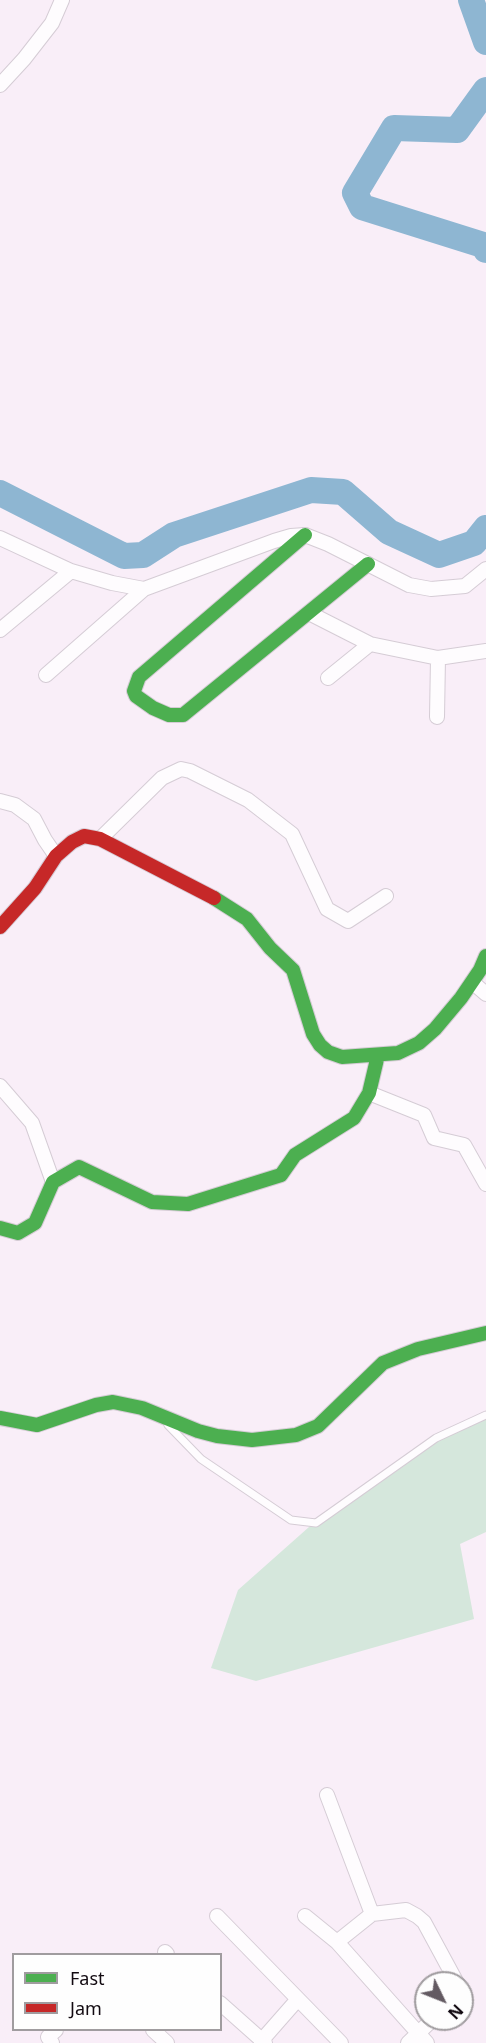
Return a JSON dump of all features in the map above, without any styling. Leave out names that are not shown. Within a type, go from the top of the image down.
[{"type":"street","points":[[0,85],[52,23],[62,0]]},
{"type":"street","points":[[46,675],[144,589],[291,536],[305,536],[409,585],[431,589],[465,586],[486,569]]},
{"type":"street","points":[[305,536],[139,677],[135,684],[135,694],[153,708],[169,716],[183,715],[368,564]]},
{"type":"street","points":[[0,553],[6,541],[71,571],[112,583],[144,589]]},
{"type":"street","points":[[0,630],[71,571]]},
{"type":"street","points":[[309,613],[370,644],[438,658],[486,651]]},
{"type":"street","points":[[328,678],[370,644]]},
{"type":"street","points":[[437,717],[438,658]]},
{"type":"street","points":[[100,839],[162,778],[181,769],[190,771],[248,800],[292,834],[327,909],[348,921],[386,896]]},
{"type":"street","points":[[0,801],[15,805],[34,819],[56,856]]},
{"type":"street","points":[[0,927],[35,888],[56,856],[72,842],[84,836],[100,839],[222,903],[247,919],[270,948],[293,970],[314,1034],[320,1045],[328,1052],[342,1058],[398,1053],[419,1043],[448,1014],[472,982],[486,956]]},
{"type":"street","points":[[472,982],[486,994]]},
{"type":"street","points":[[0,1228],[18,1233],[35,1223],[53,1182],[80,1167],[152,1202],[188,1204],[281,1175],[294,1155],[354,1118],[369,1093],[378,1056]]},
{"type":"street","points":[[0,1086],[32,1123],[53,1182]]},
{"type":"street","points":[[369,1093],[424,1115],[434,1138],[464,1145],[486,1184]]},
{"type":"street","points":[[0,1418],[37,1425],[96,1404],[113,1402],[142,1408],[198,1431],[234,1439],[252,1440],[296,1435],[318,1426],[383,1363],[402,1354],[486,1333]]},
{"type":"street","points":[[327,1795],[372,1914]]},
{"type":"street","points":[[337,1942],[372,1914],[406,1910],[424,1922],[451,1971]]},
{"type":"street","points":[[217,1916],[340,2043]]},
{"type":"street","points":[[305,1916],[337,1942],[417,2040]]},
{"type":"street","points":[[222,2005],[262,2042],[298,1999]]},
{"type":"street","points":[[52,2043],[48,2037],[55,2031]]},
{"type":"street","points":[[154,2031],[167,2043]]},
{"type":"lane","points":[[158,1415],[201,1460],[291,1520],[315,1522],[435,1438],[486,1415]]},
{"type":"green space","points":[[486,1419],[486,1532],[460,1544],[474,1619],[256,1681],[211,1668],[238,1590],[309,1527],[401,1468],[450,1430]]},
{"type":"waterway","points":[[471,0],[486,42]]},
{"type":"waterway","points":[[486,90],[457,130],[394,128],[355,193],[362,207],[483,245],[486,250]]},
{"type":"waterway","points":[[0,493],[124,556],[143,555],[174,535],[311,490],[343,492],[389,532],[439,555],[474,543],[486,528]]},
{"type":"traffic: fast","points":[[305,535],[139,677],[134,691],[136,696],[153,708],[169,715],[183,715],[368,564]]},
{"type":"traffic: fast","points":[[214,898],[247,919],[270,948],[293,970],[313,1034],[328,1052],[342,1057],[398,1053],[419,1043],[435,1029],[461,998],[480,970],[486,956]]},
{"type":"traffic: fast","points":[[0,1228],[18,1233],[35,1223],[53,1182],[79,1167],[152,1202],[188,1204],[281,1175],[295,1155],[354,1118],[369,1093],[378,1055]]},
{"type":"traffic: fast","points":[[0,1418],[37,1425],[96,1405],[113,1402],[142,1408],[198,1431],[217,1436],[252,1440],[296,1435],[318,1426],[383,1363],[418,1349],[486,1333]]},
{"type":"traffic: jam","points":[[0,927],[35,888],[56,856],[72,842],[84,836],[100,839],[214,898]]}]
